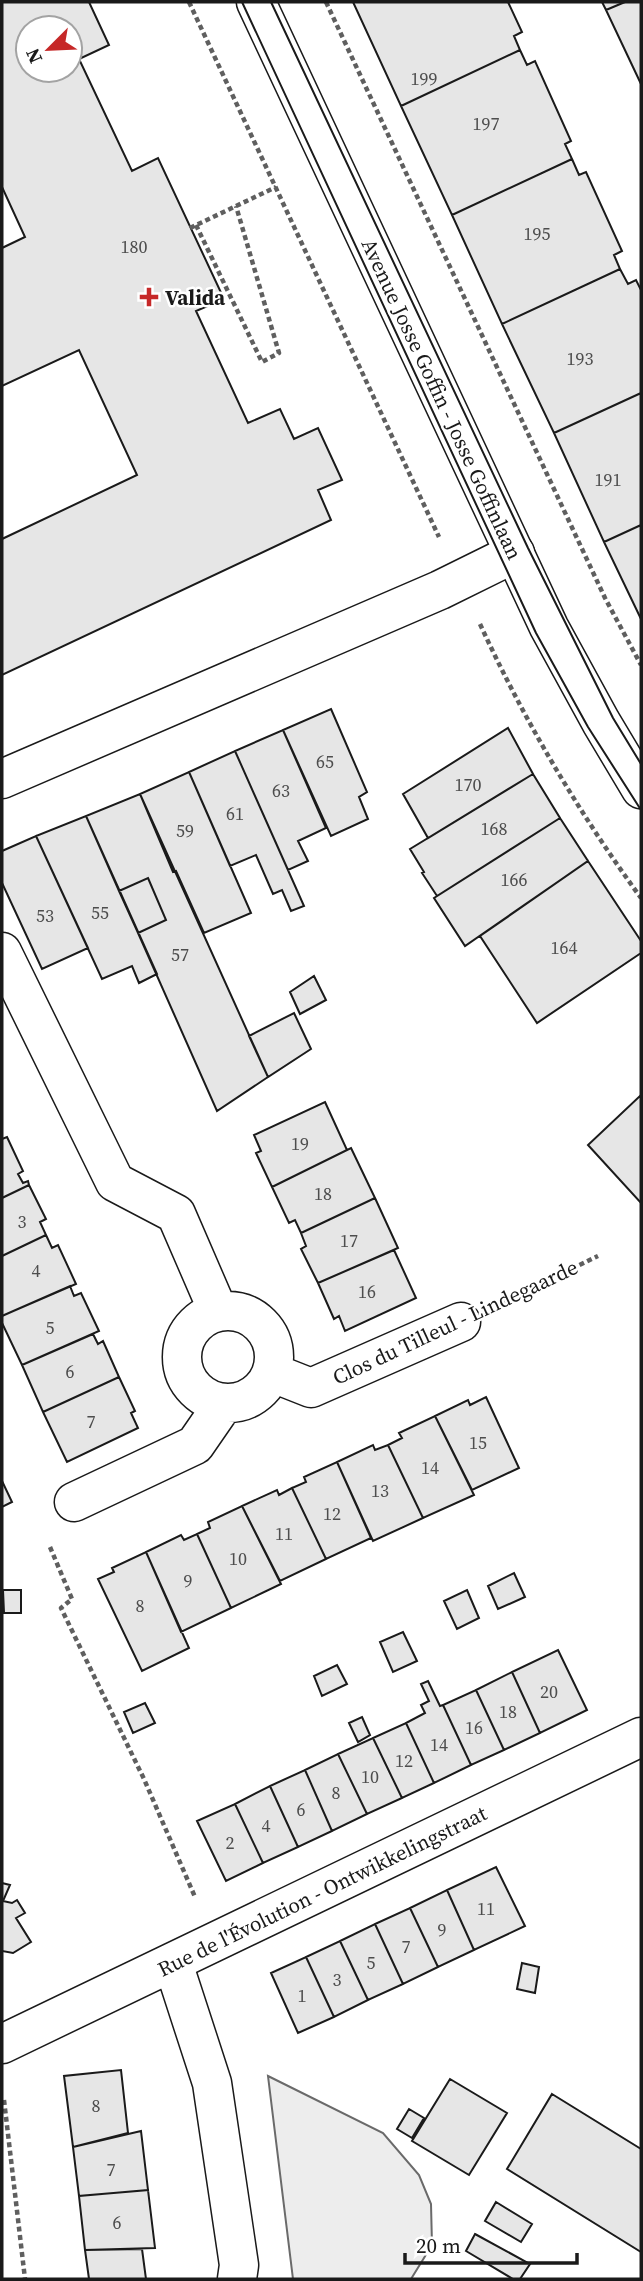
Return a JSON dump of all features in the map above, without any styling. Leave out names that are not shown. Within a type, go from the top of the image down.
[{"type":"street","name":"Avenue Josse Goffin - Josse Goffinlaan","points":[[256,2],[549,627],[641,789]]},
{"type":"street","points":[[2,779],[460,580],[514,553]]},
{"type":"street","points":[[2,951],[115,1182],[176,1214],[218,1311]]},
{"type":"street","points":[[218,1311],[238,1311],[256,1319],[269,1334],[276,1353],[273,1373],[262,1390],[246,1401],[224,1403],[203,1396],[187,1381],[181,1360],[185,1338],[198,1320],[218,1311]]},
{"type":"street","name":"Clos du Tilleul - Lindegaarde","points":[[273,1373],[311,1388],[461,1322]]},
{"type":"street","points":[[74,1502],[195,1445],[224,1403]]},
{"type":"street","name":"Rue de l'Évolution - Ontwikkelingstraat","points":[[2,2044],[641,1737]]},
{"type":"street","points":[[173,1963],[212,2083],[239,2265],[237,2279]]},
{"type":"path","points":[[189,2],[494,655],[555,767],[641,898]]},
{"type":"path","points":[[326,2],[577,538],[641,665]]},
{"type":"path","points":[[190,228],[276,187]]},
{"type":"path","points":[[196,225],[262,362],[279,353],[236,206]]},
{"type":"path","name":"Clos du Tilleul - Lindegaarde","points":[[461,1322],[598,1256]]},
{"type":"path","points":[[74,1502],[37,1518],[72,1599],[61,1608],[144,1779],[215,1943]]},
{"type":"path","points":[[4,2100],[25,2279]]},
{"type":"shaded area","points":[[268,2076],[383,2133],[419,2175],[431,2204],[432,2245],[411,2279],[293,2279]]},
{"type":"building","points":[[2,2],[89,2],[109,45],[84,57],[84,14],[14,14],[14,84],[84,84],[84,70],[132,171],[158,158],[224,299],[196,311],[248,423],[280,409],[294,439],[318,428],[342,480],[318,490],[331,520],[2,675],[2,539],[137,475],[79,350],[2,386],[2,248],[25,237],[2,187]]},
{"type":"building","points":[[353,2],[508,2],[522,32],[514,36],[520,50],[401,106]]},
{"type":"building","points":[[602,2],[625,2],[606,10]]},
{"type":"building","points":[[625,2],[641,2],[641,84],[606,10]]},
{"type":"building","points":[[520,50],[527,65],[535,61],[571,141],[565,144],[572,159],[452,215],[401,106]]},
{"type":"building","points":[[572,159],[579,175],[586,172],[622,251],[614,255],[620,269],[502,324],[452,215]]},
{"type":"building","points":[[620,269],[628,284],[636,280],[641,290],[641,393],[554,433],[502,324]]},
{"type":"building","points":[[641,393],[641,525],[604,542],[554,433]]},
{"type":"building","points":[[641,525],[641,619],[604,542]]},
{"type":"building","points":[[331,709],[367,792],[359,797],[368,819],[331,836],[283,730]]},
{"type":"building","points":[[508,728],[533,774],[428,838],[403,794]]},
{"type":"building","points":[[283,730],[326,828],[298,841],[308,861],[288,870],[235,751]]},
{"type":"building","points":[[235,751],[304,906],[291,911],[282,890],[273,894],[256,855],[230,866],[189,772]]},
{"type":"building","points":[[189,772],[251,913],[204,933],[176,871],[173,872],[140,794]]},
{"type":"building","points":[[533,774],[560,818],[437,896],[410,849]]},
{"type":"building","points":[[140,794],[268,1077],[217,1111],[138,933],[166,920],[148,878],[119,891],[86,816]]},
{"type":"building","points":[[86,816],[157,974],[139,983],[132,966],[102,979],[36,836]]},
{"type":"building","points":[[560,818],[588,861],[465,946],[434,898]]},
{"type":"building","points":[[36,836],[88,948],[42,969],[2,883],[2,851]]},
{"type":"building","points":[[588,861],[641,941],[641,953],[537,1023],[480,936]]},
{"type":"building","points":[[148,878],[166,920],[138,933],[119,891]]},
{"type":"building","points":[[314,976],[326,1000],[300,1014],[290,992]]},
{"type":"building","points":[[294,1013],[311,1049],[268,1077],[249,1036]]},
{"type":"building","points":[[641,1095],[641,1203],[588,1145]]},
{"type":"building","points":[[325,1102],[347,1150],[272,1187],[256,1153],[261,1151],[254,1135]]},
{"type":"building","points":[[7,1137],[23,1171],[18,1174],[23,1183],[28,1181],[29,1185],[2,1198],[2,1139]]},
{"type":"building","points":[[351,1148],[375,1198],[301,1233],[295,1220],[289,1223],[272,1187]]},
{"type":"building","points":[[29,1185],[46,1219],[40,1222],[46,1235],[2,1256],[2,1198]]},
{"type":"building","points":[[375,1198],[398,1248],[318,1283],[301,1249],[306,1246],[301,1233]]},
{"type":"building","points":[[46,1235],[52,1248],[58,1245],[76,1284],[2,1316],[2,1256]]},
{"type":"building","points":[[394,1250],[416,1298],[345,1331],[339,1316],[334,1319],[318,1283]]},
{"type":"building","points":[[70,1286],[74,1296],[81,1293],[99,1331],[22,1365],[2,1323],[2,1316]]},
{"type":"building","points":[[93,1334],[98,1344],[103,1341],[119,1377],[43,1412],[22,1365]]},
{"type":"building","points":[[119,1377],[135,1411],[131,1413],[138,1428],[67,1462],[43,1412]]},
{"type":"building","points":[[486,1397],[519,1468],[472,1490],[435,1416],[468,1400],[470,1405]]},
{"type":"building","points":[[435,1416],[474,1495],[423,1518],[388,1445],[402,1438],[399,1433]]},
{"type":"building","points":[[373,1445],[375,1450],[388,1445],[423,1518],[373,1541],[337,1462]]},
{"type":"building","points":[[337,1462],[371,1538],[326,1559],[292,1488],[306,1482],[304,1477]]},
{"type":"building","points":[[2,1481],[12,1502],[2,1507]]},
{"type":"building","points":[[292,1488],[326,1559],[280,1581],[242,1506],[277,1490],[279,1495]]},
{"type":"building","points":[[242,1506],[281,1584],[231,1608],[197,1534],[210,1528],[208,1522]]},
{"type":"building","points":[[197,1534],[231,1608],[181,1632],[146,1552],[181,1535],[184,1540]]},
{"type":"building","points":[[146,1552],[189,1648],[142,1671],[98,1579],[114,1572],[112,1568]]},
{"type":"building","points":[[514,1573],[525,1597],[498,1609],[488,1586]]},
{"type":"building","points":[[3,1590],[21,1590],[21,1613],[4,1613]]},
{"type":"building","points":[[467,1590],[479,1618],[457,1629],[444,1601]]},
{"type":"building","points":[[403,1632],[417,1661],[393,1672],[380,1642]]},
{"type":"building","points":[[558,1650],[587,1710],[540,1733],[512,1672]]},
{"type":"building","points":[[337,1665],[347,1684],[322,1696],[314,1676]]},
{"type":"building","points":[[512,1672],[540,1733],[504,1750],[476,1690]]},
{"type":"building","points":[[428,1681],[440,1706],[443,1705],[471,1765],[434,1783],[406,1723],[425,1713],[421,1705],[429,1701],[421,1684]]},
{"type":"building","points":[[476,1690],[504,1750],[471,1765],[443,1705]]},
{"type":"building","points":[[145,1703],[155,1723],[133,1733],[124,1712]]},
{"type":"building","points":[[362,1717],[370,1735],[358,1742],[349,1723]]},
{"type":"building","points":[[406,1723],[434,1783],[402,1798],[373,1738]]},
{"type":"building","points":[[373,1738],[402,1798],[367,1814],[338,1754]]},
{"type":"building","points":[[338,1754],[367,1814],[332,1831],[305,1770]]},
{"type":"building","points":[[305,1770],[332,1831],[298,1847],[270,1786]]},
{"type":"building","points":[[270,1786],[298,1847],[263,1863],[235,1804]]},
{"type":"building","points":[[235,1804],[263,1863],[226,1881],[197,1821]]},
{"type":"building","points":[[496,1867],[525,1926],[474,1950],[447,1890]]},
{"type":"building","points":[[2,1883],[10,1885],[3,1901],[12,1903],[17,1900],[25,1913],[16,1918],[31,1942],[13,1953],[2,1951]]},
{"type":"building","points":[[447,1890],[474,1950],[438,1967],[410,1908]]},
{"type":"building","points":[[410,1908],[438,1967],[403,1984],[375,1924]]},
{"type":"building","points":[[375,1924],[403,1984],[368,2000],[340,1941]]},
{"type":"building","points":[[340,1941],[368,2000],[334,2017],[306,1957]]},
{"type":"building","points":[[306,1957],[334,2017],[298,2033],[271,1973]]},
{"type":"building","points":[[522,1963],[539,1967],[535,1993],[517,1989]]},
{"type":"building","points":[[121,2070],[128,2133],[73,2147],[64,2076]]},
{"type":"building","points":[[450,2079],[507,2113],[469,2175],[412,2141]]},
{"type":"building","points":[[552,2094],[641,2149],[641,2252],[507,2169]]},
{"type":"building","points":[[409,2109],[424,2118],[412,2138],[397,2129]]},
{"type":"building","points":[[141,2131],[148,2190],[79,2196],[73,2147]]},
{"type":"building","points":[[148,2190],[155,2248],[85,2250],[79,2196]]},
{"type":"building","points":[[496,2202],[532,2224],[521,2242],[485,2221]]},
{"type":"building","points":[[475,2234],[530,2264],[520,2279],[513,2279],[466,2251]]},
{"type":"building","points":[[142,2249],[146,2279],[89,2279],[85,2250]]},
{"type":"tram line","points":[[242,2],[536,633],[588,727],[641,810]]},
{"type":"tram line","points":[[271,2],[528,548],[613,718],[641,764]]},
{"type":"place","name":"Valida","points":[[149,297]]}]
